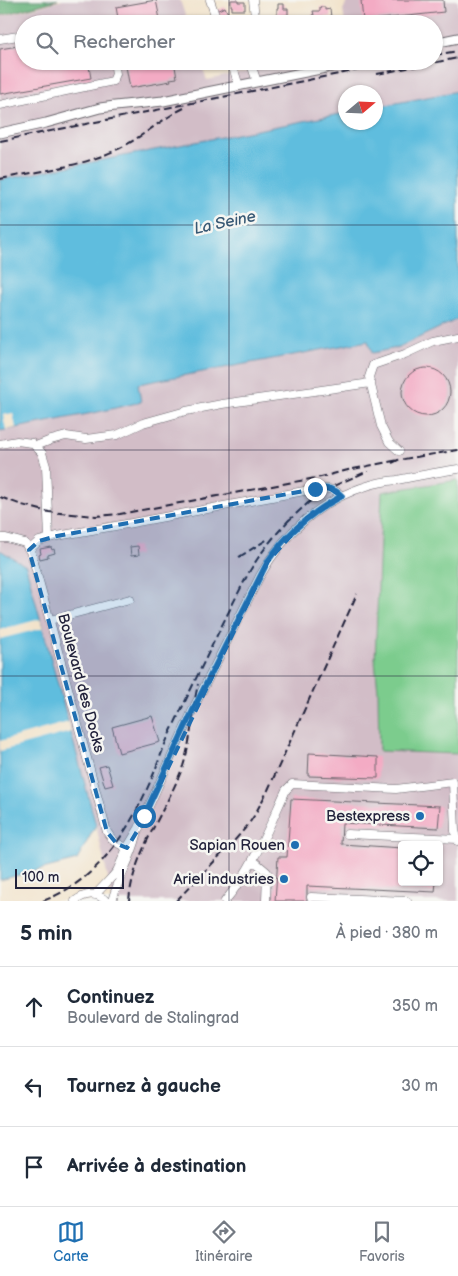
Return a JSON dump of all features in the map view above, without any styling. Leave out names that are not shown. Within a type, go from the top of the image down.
[{"type":"main road","points":[[443,41],[458,38]]},
{"type":"main road","points":[[0,133],[100,108],[164,101],[317,70]]},
{"type":"street","points":[[210,0],[215,15]]},
{"type":"street","points":[[253,0],[255,15]]},
{"type":"street","points":[[0,39],[15,36]]},
{"type":"street","points":[[0,105],[113,81],[115,70]]},
{"type":"street","points":[[235,70],[239,86]]},
{"type":"street","points":[[254,70],[259,82]]},
{"type":"street","points":[[258,70],[259,82]]},
{"type":"street","points":[[399,451],[389,442],[381,426],[369,377],[373,365],[405,354],[433,341],[458,336]]},
{"type":"street","points":[[36,446],[66,436],[86,439],[117,435],[143,423],[195,409],[371,383]]},
{"type":"street","points":[[0,444],[17,441],[32,443],[42,453],[46,466],[50,538]]},
{"type":"street","points":[[95,895],[116,871],[126,848],[139,828],[195,706],[268,561],[284,540],[307,518],[342,496],[370,485],[458,469]]},
{"type":"street","points":[[0,538],[25,543],[29,550],[39,541],[57,536],[315,489],[329,488],[342,496]]},
{"type":"street","name":"Boulevard des Docks","points":[[29,550],[50,620],[107,832],[111,839],[126,848]]},
{"type":"street","points":[[50,620],[130,599]]},
{"type":"street","points":[[225,901],[254,861],[286,790],[292,784],[396,789],[454,782],[455,831],[458,840],[347,834]]},
{"type":"street","points":[[112,901],[135,844],[139,828]]},
{"type":"street","points":[[254,861],[267,872],[266,901]]},
{"type":"street","points":[[75,901],[86,895],[100,896],[106,901]]},
{"type":"street","points":[[311,897],[407,901]]},
{"type":"highlighted area","points":[[329,488],[342,496],[307,518],[268,561],[139,828],[127,848],[117,844],[107,832],[29,550],[39,541],[57,536],[315,489]]},
{"type":"shaded area","points":[[63,0],[180,0],[185,15],[15,15],[15,70],[203,70],[207,80],[254,70],[443,70],[443,15],[344,15],[343,10],[348,0],[458,0],[458,127],[0,210],[0,17]]},
{"type":"shaded area","points":[[458,319],[458,901],[113,901],[96,825],[26,566],[0,550],[0,431],[140,402],[138,384],[368,341],[373,353],[397,348]]},
{"type":"green space","points":[[0,0],[58,0],[0,16]]},
{"type":"green space","points":[[458,480],[458,754],[379,751],[378,691],[375,660],[382,492]]},
{"type":"water","name":"La Seine","points":[[458,91],[458,319],[397,348],[372,353],[368,341],[138,384],[141,402],[0,431],[0,180],[338,114],[338,130],[383,130],[383,106]]},
{"type":"water","points":[[0,550],[26,566],[96,825],[77,860],[0,880]]},
{"type":"pier","points":[[13,413],[16,428],[6,430],[3,415]]},
{"type":"pier","points":[[40,619],[43,628],[0,639],[0,630]]},
{"type":"pier","points":[[69,722],[71,732],[0,751],[0,741]]},
{"type":"building","points":[[156,0],[159,15],[117,15],[116,7]]},
{"type":"building","points":[[231,0],[245,2],[245,10],[232,10]]},
{"type":"building","points":[[361,0],[443,0],[444,12],[417,15],[362,15]]},
{"type":"building","points":[[278,4],[284,4],[284,9],[288,9],[288,15],[277,15]]},
{"type":"building","points":[[225,7],[228,15],[217,15],[216,11]]},
{"type":"building","points":[[320,7],[325,7],[325,10],[330,9],[331,15],[314,15],[313,11],[320,11]]},
{"type":"building","points":[[15,46],[15,70],[90,70],[91,78],[0,94],[0,49]]},
{"type":"building","points":[[127,70],[176,70],[177,78],[170,79],[171,81],[130,88]]},
{"type":"building","points":[[421,368],[431,368],[440,372],[446,378],[449,383],[449,401],[440,412],[431,416],[421,416],[412,412],[406,406],[402,397],[402,387],[406,378],[412,372]]},
{"type":"building","points":[[138,546],[139,555],[131,556],[130,547]]},
{"type":"building","points":[[51,547],[55,553],[40,559],[40,549]]},
{"type":"building","points":[[152,716],[160,742],[119,753],[112,727]]},
{"type":"building","points":[[309,753],[378,757],[378,778],[308,776]]},
{"type":"building","points":[[107,765],[113,785],[105,787],[99,767]]},
{"type":"building","points":[[291,799],[440,806],[438,828],[342,823],[341,844],[398,848],[398,886],[436,886],[435,892],[307,886],[307,901],[275,901],[278,857],[287,857]]},
{"type":"railway","points":[[443,54],[458,51]]},
{"type":"railway","points":[[443,61],[458,58]]},
{"type":"railway","points":[[0,141],[359,70]]},
{"type":"railway","points":[[377,74],[397,70]]},
{"type":"railway","points":[[0,179],[74,165],[103,156],[125,146],[184,108]]},
{"type":"railway","points":[[392,463],[398,460],[458,450]]},
{"type":"railway","points":[[0,497],[49,512],[96,516],[120,514],[321,477],[398,460]]},
{"type":"railway","points":[[287,522],[308,503],[329,488],[368,471]]},
{"type":"railway","points":[[43,901],[82,879],[98,865],[124,832],[145,793],[170,733],[248,574],[257,559],[290,519]]},
{"type":"railway","points":[[239,557],[268,539]]},
{"type":"railway","points":[[176,901],[234,841],[254,816],[268,790],[357,594]]},
{"type":"railway","points":[[129,901],[132,883],[143,849],[183,766],[198,684]]},
{"type":"place","name":"Bestexpress","points":[[420,816]]},
{"type":"place","name":"Sapian Rouen","points":[[295,845]]},
{"type":"place","name":"Ariel industries","points":[[284,879]]},
{"type":"route","points":[[144,816],[195,706],[268,561],[284,540],[307,518],[342,496],[329,488],[315,489]]}]
